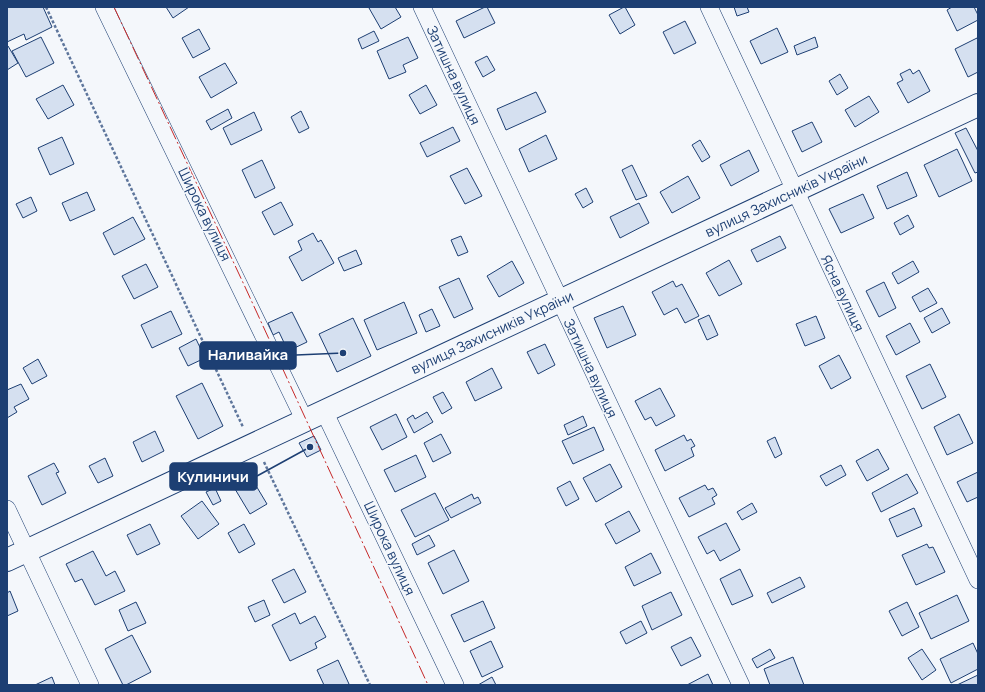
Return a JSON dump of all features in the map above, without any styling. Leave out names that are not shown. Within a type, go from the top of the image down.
[{"type":"street","name":"Широка вулиця","points":[[104,7],[305,421]]},
{"type":"street","name":"Затишна вулиця","points":[[422,7],[741,685]]},
{"type":"street","name":"Ясна вулиця","points":[[709,7],[978,580]]},
{"type":"street","name":"вулиця Захисників України","points":[[7,560],[978,105]]},
{"type":"street","name":"Широка вулиця","points":[[324,411],[455,685]]},
{"type":"street","points":[[7,509],[90,685]]},
{"type":"path","points":[[46,7],[370,685]]},
{"type":"building","points":[[7,7],[43,7],[52,27],[26,40],[24,34],[7,42]]},
{"type":"building","points":[[166,7],[189,7],[173,18]]},
{"type":"building","points":[[395,7],[401,17],[381,29],[369,8]]},
{"type":"building","points":[[487,7],[495,23],[464,38],[456,21]]},
{"type":"building","points":[[624,7],[635,25],[620,34],[609,15]]},
{"type":"building","points":[[734,7],[747,7],[749,12],[737,16]]},
{"type":"building","points":[[952,7],[974,7],[978,15],[978,20],[957,31],[947,10]]},
{"type":"building","points":[[685,21],[696,43],[674,54],[663,32]]},
{"type":"building","points":[[777,28],[788,52],[761,64],[750,41]]},
{"type":"building","points":[[199,29],[210,49],[193,58],[182,38]]},
{"type":"building","points":[[374,31],[379,41],[362,49],[358,39]]},
{"type":"building","points":[[41,37],[54,63],[26,77],[12,51]]},
{"type":"building","points":[[408,37],[418,58],[403,65],[406,72],[389,79],[377,51]]},
{"type":"building","points":[[815,37],[818,47],[797,55],[794,46]]},
{"type":"building","points":[[977,38],[978,72],[968,77],[955,49]]},
{"type":"building","points":[[8,46],[18,63],[7,70],[7,47]]},
{"type":"building","points":[[487,56],[495,70],[483,77],[475,62]]},
{"type":"building","points":[[225,63],[237,83],[211,98],[199,77]]},
{"type":"building","points":[[910,69],[913,74],[919,70],[930,91],[908,103],[897,83],[903,80],[900,74]]},
{"type":"building","points":[[840,74],[848,88],[837,95],[829,81]]},
{"type":"building","points":[[63,85],[74,105],[48,119],[36,99]]},
{"type":"building","points":[[426,85],[437,105],[420,114],[409,95]]},
{"type":"building","points":[[536,92],[546,112],[506,130],[497,109]]},
{"type":"building","points":[[869,96],[879,112],[855,127],[845,110]]},
{"type":"building","points":[[228,109],[232,118],[211,130],[206,121]]},
{"type":"building","points":[[301,111],[309,128],[299,133],[291,117]]},
{"type":"building","points":[[254,112],[262,130],[231,145],[223,128]]},
{"type":"building","points":[[812,122],[822,142],[802,152],[792,131]]},
{"type":"building","points":[[453,127],[460,141],[427,157],[420,143]]},
{"type":"building","points":[[966,128],[978,151],[978,172],[975,173],[955,133]]},
{"type":"building","points":[[546,135],[557,159],[529,172],[519,149]]},
{"type":"building","points":[[62,137],[74,164],[50,175],[38,148]]},
{"type":"building","points":[[700,140],[710,157],[702,162],[692,145]]},
{"type":"building","points":[[957,149],[972,181],[939,197],[924,165]]},
{"type":"building","points":[[749,150],[759,171],[731,186],[720,165]]},
{"type":"building","points":[[262,160],[275,188],[255,198],[242,170]]},
{"type":"building","points":[[632,165],[647,196],[636,200],[622,170]]},
{"type":"building","points":[[467,168],[482,196],[465,204],[450,176]]},
{"type":"building","points":[[907,172],[917,196],[887,209],[877,186]]},
{"type":"building","points":[[688,176],[700,198],[672,213],[660,192]]},
{"type":"building","points":[[586,188],[593,202],[583,208],[575,194]]},
{"type":"building","points":[[87,192],[95,210],[70,221],[62,203]]},
{"type":"building","points":[[863,194],[874,218],[841,233],[829,209]]},
{"type":"building","points":[[31,197],[37,211],[23,218],[16,204]]},
{"type":"building","points":[[281,202],[293,225],[274,235],[262,212]]},
{"type":"building","points":[[639,203],[649,223],[620,238],[610,217]]},
{"type":"building","points":[[908,215],[914,227],[900,235],[894,223]]},
{"type":"building","points":[[133,217],[145,239],[114,255],[103,233]]},
{"type":"building","points":[[313,233],[318,242],[321,240],[334,263],[302,281],[289,257],[302,250],[298,241]]},
{"type":"building","points":[[461,236],[468,252],[458,256],[451,240]]},
{"type":"building","points":[[780,236],[786,248],[757,262],[751,250]]},
{"type":"building","points":[[356,250],[362,264],[344,271],[338,258]]},
{"type":"building","points":[[729,260],[742,284],[719,296],[706,273]]},
{"type":"building","points":[[512,261],[524,283],[499,297],[487,276]]},
{"type":"building","points":[[913,261],[919,272],[898,284],[892,273]]},
{"type":"building","points":[[146,264],[158,287],[134,299],[122,276]]},
{"type":"building","points":[[459,278],[473,309],[454,318],[439,287]]},
{"type":"building","points":[[673,281],[676,287],[682,284],[699,316],[685,323],[677,308],[664,315],[652,292]]},
{"type":"building","points":[[884,282],[896,308],[879,317],[866,291]]},
{"type":"building","points":[[928,288],[937,303],[920,312],[912,297]]},
{"type":"building","points":[[404,302],[417,333],[377,350],[364,320]]},
{"type":"building","points":[[623,306],[636,335],[607,348],[594,318]]},
{"type":"building","points":[[942,308],[950,323],[932,333],[924,318]]},
{"type":"building","points":[[432,309],[440,326],[426,332],[419,315]]},
{"type":"building","points":[[171,311],[182,334],[152,348],[141,325]]},
{"type":"building","points":[[292,312],[307,342],[288,351],[279,332],[273,335],[268,323]]},
{"type":"building","points":[[709,315],[718,335],[707,340],[698,320]]},
{"type":"building","points":[[816,316],[825,338],[805,346],[796,324]]},
{"type":"building","points":[[353,318],[371,356],[337,372],[319,334]]},
{"type":"building","points":[[910,323],[920,342],[896,355],[886,336]]},
{"type":"building","points":[[196,339],[205,358],[188,366],[179,348]]},
{"type":"building","points":[[545,344],[555,365],[538,374],[527,352]]},
{"type":"building","points":[[839,355],[851,378],[831,389],[819,366]]},
{"type":"building","points":[[38,359],[47,376],[32,384],[23,368]]},
{"type":"building","points":[[930,364],[946,397],[922,409],[906,376]]},
{"type":"building","points":[[492,368],[502,388],[475,401],[466,382]]},
{"type":"building","points":[[202,383],[223,426],[198,439],[176,396]]},
{"type":"building","points":[[21,384],[29,399],[14,407],[17,412],[7,418],[7,390]]},
{"type":"building","points":[[660,388],[675,416],[656,426],[651,417],[645,420],[635,401]]},
{"type":"building","points":[[443,392],[452,408],[442,414],[433,397]]},
{"type":"building","points":[[427,412],[433,422],[414,433],[407,419],[413,415],[415,419]]},
{"type":"building","points":[[396,414],[407,437],[382,450],[370,427]]},
{"type":"building","points":[[959,414],[973,443],[947,455],[934,427]]},
{"type":"building","points":[[583,416],[587,426],[568,435],[564,425]]},
{"type":"building","points":[[594,427],[604,450],[573,464],[562,441]]},
{"type":"building","points":[[155,431],[164,451],[142,462],[133,442]]},
{"type":"building","points":[[441,434],[451,453],[433,462],[424,443]]},
{"type":"building","points":[[684,435],[687,441],[691,439],[695,446],[691,448],[694,456],[665,471],[655,450]]},
{"type":"building","points":[[314,436],[321,450],[307,457],[299,443]]},
{"type":"building","points":[[775,437],[782,454],[775,458],[767,441]]},
{"type":"building","points":[[878,449],[889,469],[867,481],[856,461]]},
{"type":"building","points":[[416,455],[426,477],[395,492],[384,470]]},
{"type":"building","points":[[105,458],[113,476],[98,483],[89,466]]},
{"type":"building","points":[[54,463],[59,472],[56,473],[66,493],[42,505],[28,476]]},
{"type":"building","points":[[610,464],[622,487],[596,502],[583,478]]},
{"type":"building","points":[[841,465],[846,475],[826,486],[820,476]]},
{"type":"building","points":[[978,472],[978,497],[967,502],[957,482]]},
{"type":"building","points":[[907,474],[918,493],[881,512],[872,493]]},
{"type":"building","points":[[252,479],[267,504],[250,514],[235,489]]},
{"type":"building","points":[[570,481],[579,499],[566,506],[557,488]]},
{"type":"building","points":[[705,485],[708,490],[713,488],[717,495],[712,498],[715,504],[689,517],[679,498]]},
{"type":"building","points":[[215,488],[221,501],[213,505],[206,492]]},
{"type":"building","points":[[435,493],[449,520],[415,537],[401,510]]},
{"type":"building","points":[[472,494],[474,499],[478,497],[481,503],[451,518],[445,508]]},
{"type":"building","points":[[202,501],[219,524],[198,539],[181,516]]},
{"type":"building","points":[[752,503],[757,512],[742,520],[737,512]]},
{"type":"building","points":[[914,508],[922,526],[897,537],[889,519]]},
{"type":"building","points":[[629,511],[640,531],[616,544],[605,524]]},
{"type":"building","points":[[726,523],[740,550],[720,561],[714,550],[707,554],[698,537]]},
{"type":"building","points":[[150,524],[160,544],[137,555],[127,535]]},
{"type":"building","points":[[244,524],[255,544],[239,553],[228,533]]},
{"type":"building","points":[[429,535],[435,546],[417,555],[412,544]]},
{"type":"building","points":[[927,544],[929,548],[933,547],[945,572],[916,585],[902,555]]},
{"type":"building","points":[[454,550],[469,581],[443,594],[428,563]]},
{"type":"building","points":[[93,551],[106,576],[115,571],[125,591],[95,605],[82,579],[75,582],[66,564]]},
{"type":"building","points":[[651,553],[661,573],[634,586],[625,567]]},
{"type":"building","points":[[294,569],[306,592],[284,603],[272,580]]},
{"type":"building","points":[[740,569],[753,596],[732,605],[720,579]]},
{"type":"building","points":[[800,577],[805,587],[772,603],[767,593]]},
{"type":"building","points":[[10,591],[18,611],[7,616],[7,593]]},
{"type":"building","points":[[671,592],[682,615],[652,630],[642,606]]},
{"type":"building","points":[[957,595],[969,621],[931,639],[919,613]]},
{"type":"building","points":[[264,600],[270,615],[255,622],[248,607]]},
{"type":"building","points":[[483,601],[495,628],[464,642],[451,615]]},
{"type":"building","points":[[136,602],[146,623],[128,631],[119,610]]},
{"type":"building","points":[[907,602],[919,627],[902,636],[889,611]]},
{"type":"building","points":[[295,613],[300,624],[315,616],[326,637],[315,643],[317,648],[290,661],[272,625]]},
{"type":"building","points":[[641,621],[647,633],[626,644],[620,632]]},
{"type":"building","points":[[132,635],[151,672],[126,685],[123,685],[105,649]]},
{"type":"building","points":[[691,637],[701,656],[681,666],[671,647]]},
{"type":"building","points":[[491,641],[503,667],[482,677],[470,651]]},
{"type":"building","points":[[973,643],[978,654],[978,669],[951,683],[940,659]]},
{"type":"building","points":[[770,649],[775,658],[757,668],[752,659]]},
{"type":"building","points":[[922,649],[936,670],[922,680],[908,658]]},
{"type":"building","points":[[793,657],[804,685],[770,685],[764,669]]},
{"type":"building","points":[[338,660],[349,684],[324,685],[317,670]]},
{"type":"building","points":[[708,674],[713,685],[687,685]]},
{"type":"building","points":[[978,675],[978,685],[957,685]]},
{"type":"building","points":[[52,677],[55,685],[35,685]]},
{"type":"building","points":[[492,677],[496,685],[478,685]]},
{"type":"power","points":[[114,7],[246,289],[428,685]]},
{"type":"place","name":"Наливайка","points":[[343,353]]},
{"type":"place","name":"Кулиничи","points":[[310,447]]}]
